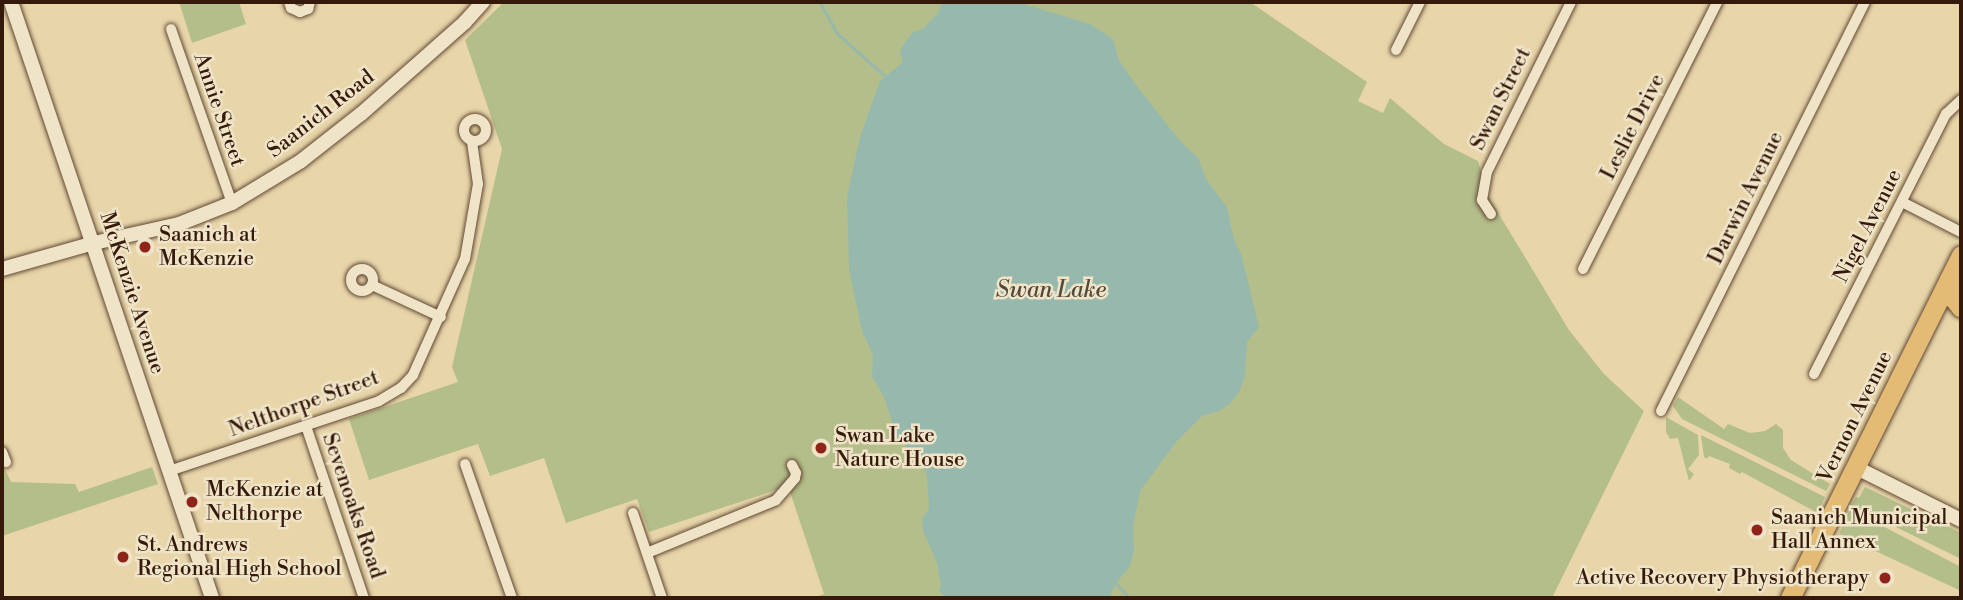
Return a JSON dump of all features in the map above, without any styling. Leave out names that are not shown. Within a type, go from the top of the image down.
[{"type":"highway","name":"Vernon Avenue","points":[[1790,598],[1961,255]]},
{"type":"highway","points":[[1949,279],[1961,309]]},
{"type":"highway","points":[[1804,571],[1826,567]]},
{"type":"main road","name":"McKenzie Avenue","points":[[11,2],[212,598]]},
{"type":"main road","name":"Saanich Road","points":[[2,269],[94,243],[179,224],[232,203],[301,161],[361,114],[465,22],[483,2]]},
{"type":"main road","points":[[1851,475],[1961,520]]},
{"type":"street","points":[[289,2],[291,8],[300,12],[308,9],[310,2]]},
{"type":"street","points":[[1396,50],[1420,2]]},
{"type":"street","name":"Swan Street","points":[[1491,214],[1482,200],[1487,172],[1571,2]]},
{"type":"street","name":"Leslie Drive","points":[[1583,269],[1717,2]]},
{"type":"street","name":"Darwin Avenue","points":[[1661,411],[1865,2]]},
{"type":"street","name":"Annie Street","points":[[170,29],[232,203]]},
{"type":"street","name":"Nigel Avenue","points":[[1814,374],[1946,114],[1961,100]]},
{"type":"street","name":"Nelthorpe Street","points":[[169,471],[379,401],[401,388],[413,375],[465,259],[477,201],[478,184],[472,142]]},
{"type":"street","points":[[1902,202],[1961,232]]},
{"type":"street","points":[[372,285],[440,317]]},
{"type":"street","name":"Sevenoaks Road","points":[[306,426],[363,598]]},
{"type":"street","points":[[465,464],[512,598]]},
{"type":"street","points":[[647,552],[776,499],[795,478],[796,472],[792,464]]},
{"type":"street","points":[[633,513],[662,598]]},
{"type":"green space","points":[[179,2],[239,2],[246,24],[192,43]]},
{"type":"green space","points":[[504,2],[1250,2],[1367,82],[1358,101],[1383,113],[1390,98],[1444,144],[1478,161],[1488,196],[1569,330],[1604,374],[1644,411],[1552,598],[813,598],[824,594],[788,486],[649,532],[637,499],[566,523],[544,458],[490,476],[478,444],[369,480],[349,419],[458,382],[452,367],[502,149],[465,40]]},
{"type":"green space","points":[[1678,397],[1724,429],[1728,424],[1750,433],[1765,431],[1776,424],[1783,430],[1783,448],[1791,460],[1830,484],[1826,491],[1682,419],[1673,406]]},
{"type":"green space","points":[[1666,417],[1698,435],[1699,455],[1688,469],[1694,474],[1689,481],[1678,438],[1670,439],[1666,432]]},
{"type":"green space","points":[[1701,435],[1825,497],[1815,519],[1814,511],[1742,472],[1740,474],[1729,468],[1730,464],[1709,456],[1707,459],[1704,457]]},
{"type":"green space","points":[[152,467],[158,484],[2,536],[2,470],[5,469],[11,482],[75,484],[79,492]]},
{"type":"green space","points":[[1865,487],[1961,533],[1961,559],[1851,505]]},
{"type":"green space","points":[[1850,509],[1961,567],[1961,591],[1839,534]]},
{"type":"water","name":"Swan Lake","points":[[942,2],[1017,2],[1090,24],[1113,39],[1119,60],[1136,85],[1181,142],[1198,158],[1206,179],[1227,207],[1234,240],[1241,253],[1259,327],[1247,342],[1245,375],[1240,390],[1231,403],[1219,411],[1202,416],[1177,441],[1140,491],[1133,527],[1134,551],[1129,568],[1116,583],[1109,598],[946,598],[939,591],[941,586],[937,563],[923,531],[922,519],[929,508],[927,476],[922,464],[897,437],[884,397],[872,377],[873,355],[862,331],[849,269],[847,197],[860,137],[880,81],[903,62],[900,53],[902,47],[912,33],[924,28],[938,13]]},
{"type":"waterway","points":[[820,2],[838,34],[884,75]]},
{"type":"waterway","points":[[1116,583],[1130,598]]},
{"type":"place","name":"Saanich at McKenzie","points":[[145,247]]},
{"type":"place","name":"Swan Lake Nature House","points":[[821,448]]},
{"type":"place","name":"McKenzie at Nelthorpe","points":[[192,502]]},
{"type":"place","name":"Saanich Municipal Hall Annex","points":[[1757,530]]},
{"type":"place","name":"St. Andrews Regional High School","points":[[123,557]]},
{"type":"place","name":"Active Recovery Physiotherapy","points":[[1885,578]]}]
